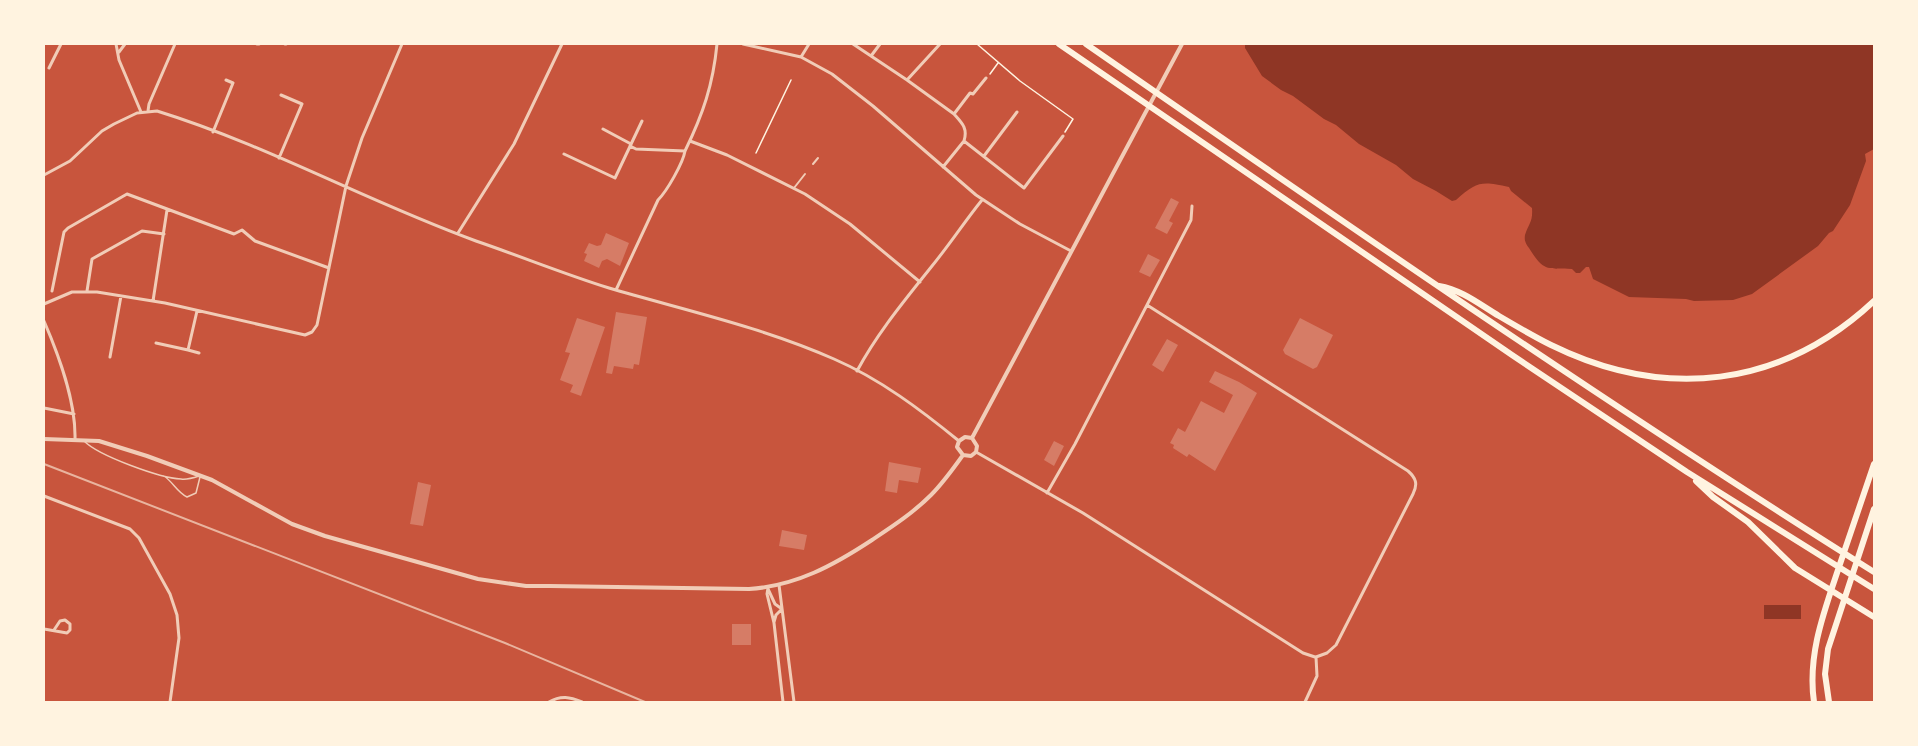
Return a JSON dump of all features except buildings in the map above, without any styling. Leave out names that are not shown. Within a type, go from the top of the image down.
[{"type":"highway","points":[[1059,44],[1389,273],[1687,472],[1874,588]]},
{"type":"highway","points":[[1086,44],[1435,285],[1652,430],[1875,572]]},
{"type":"highway","points":[[1435,285],[1466,295],[1524,330],[1583,359],[1642,375],[1674,379],[1735,375],[1770,366],[1798,355],[1824,340],[1850,323],[1875,301]]},
{"type":"highway","points":[[1814,702],[1812,669],[1818,634],[1875,464]]},
{"type":"highway","points":[[1687,472],[1713,497],[1748,522],[1795,568],[1875,617]]},
{"type":"highway","points":[[1829,702],[1825,674],[1828,649],[1875,509]]},
{"type":"street","points":[[49,68],[62,44]]},
{"type":"street","points":[[116,44],[119,60],[141,112]]},
{"type":"street","points":[[118,53],[125,44]]},
{"type":"street","points":[[148,111],[175,44]]},
{"type":"street","points":[[44,304],[66,294],[87,291],[153,301],[304,335],[315,330],[346,186],[360,143],[402,44]]},
{"type":"street","points":[[458,234],[514,144],[562,44]]},
{"type":"street","points":[[616,290],[656,203],[683,162],[707,99],[717,44]]},
{"type":"street","points":[[743,44],[778,50],[801,57],[832,74],[982,200],[1020,224],[1071,251]]},
{"type":"street","points":[[801,57],[809,44]]},
{"type":"street","points":[[853,44],[954,114],[964,126],[966,132],[964,141],[944,167]]},
{"type":"street","points":[[871,56],[880,44]]},
{"type":"street","points":[[907,80],[940,44]]},
{"type":"street","points":[[972,438],[1182,44]]},
{"type":"street","points":[[954,114],[970,93],[973,94],[986,78]]},
{"type":"street","points":[[213,132],[233,83],[226,80]]},
{"type":"street","points":[[279,158],[302,104],[281,94]]},
{"type":"street","points":[[44,175],[78,155],[110,126],[141,112],[165,114],[279,158],[458,234],[616,290],[771,334],[811,349],[857,370],[920,410],[959,441]]},
{"type":"street","points":[[984,156],[1017,112]]},
{"type":"street","points":[[564,154],[615,178],[642,121]]},
{"type":"street","points":[[603,129],[636,149],[686,151]]},
{"type":"street","points":[[964,141],[1024,189],[1063,136]]},
{"type":"street","points":[[690,141],[727,154],[794,188],[850,224],[920,282]]},
{"type":"street","points":[[813,164],[818,158]]},
{"type":"street","points":[[794,188],[805,174]]},
{"type":"street","points":[[52,291],[64,232],[127,194],[234,234],[242,230],[255,241],[329,268]]},
{"type":"street","points":[[857,370],[891,316],[920,282],[982,200]]},
{"type":"street","points":[[1047,493],[1075,444],[1191,220],[1192,206]]},
{"type":"street","points":[[153,301],[167,210]]},
{"type":"street","points":[[87,291],[92,259],[142,231],[164,234]]},
{"type":"street","points":[[110,357],[121,296]]},
{"type":"street","points":[[976,452],[1083,513],[1303,653],[1316,657],[1327,653],[1336,645],[1413,494],[1415,480],[1408,471],[1147,305]]},
{"type":"street","points":[[188,350],[197,311]]},
{"type":"street","points":[[44,321],[75,414],[75,439]]},
{"type":"street","points":[[156,343],[199,353]]},
{"type":"street","points":[[44,408],[75,414]]},
{"type":"street","points":[[965,437],[972,438],[977,446],[976,452],[971,456],[963,455],[957,447],[959,441],[965,437]]},
{"type":"street","points":[[44,439],[82,439],[111,444],[221,485],[308,531],[478,579],[526,586],[749,589],[768,588],[803,578],[832,565],[901,520],[931,495],[963,455]]},
{"type":"street","points":[[44,496],[130,529],[139,538],[170,594],[177,615],[179,638],[170,702]]},
{"type":"street","points":[[778,585],[794,702]]},
{"type":"street","points":[[768,588],[775,604],[782,609]]},
{"type":"street","points":[[768,588],[783,702]]},
{"type":"street","points":[[774,623],[776,615],[782,609]]},
{"type":"street","points":[[44,629],[67,633],[70,630],[70,624],[65,620],[60,621],[54,630]]},
{"type":"street","points":[[1305,702],[1317,676],[1316,657]]},
{"type":"street","points":[[549,702],[567,697],[582,702]]},
{"type":"lane","points":[[82,439],[89,447],[108,456],[161,475],[182,480],[200,476],[196,493],[187,497],[161,475]]},
{"type":"path","points":[[977,44],[1036,93],[1073,118],[1063,136]]},
{"type":"path","points":[[986,78],[999,63]]},
{"type":"path","points":[[756,153],[791,80]]},
{"type":"shaded area","points":[[1245,44],[1874,44],[1874,149],[1865,154],[1866,161],[1850,205],[1833,231],[1818,246],[1752,294],[1733,300],[1694,301],[1629,297],[1593,279],[1589,267],[1576,273],[1572,269],[1542,265],[1525,241],[1532,208],[1509,187],[1480,184],[1452,201],[1359,144],[1336,125],[1262,76],[1245,48]]},
{"type":"shaded area","points":[[1764,605],[1801,605],[1801,619],[1764,619]]},
{"type":"railway","points":[[44,464],[505,643],[645,702]]}]
